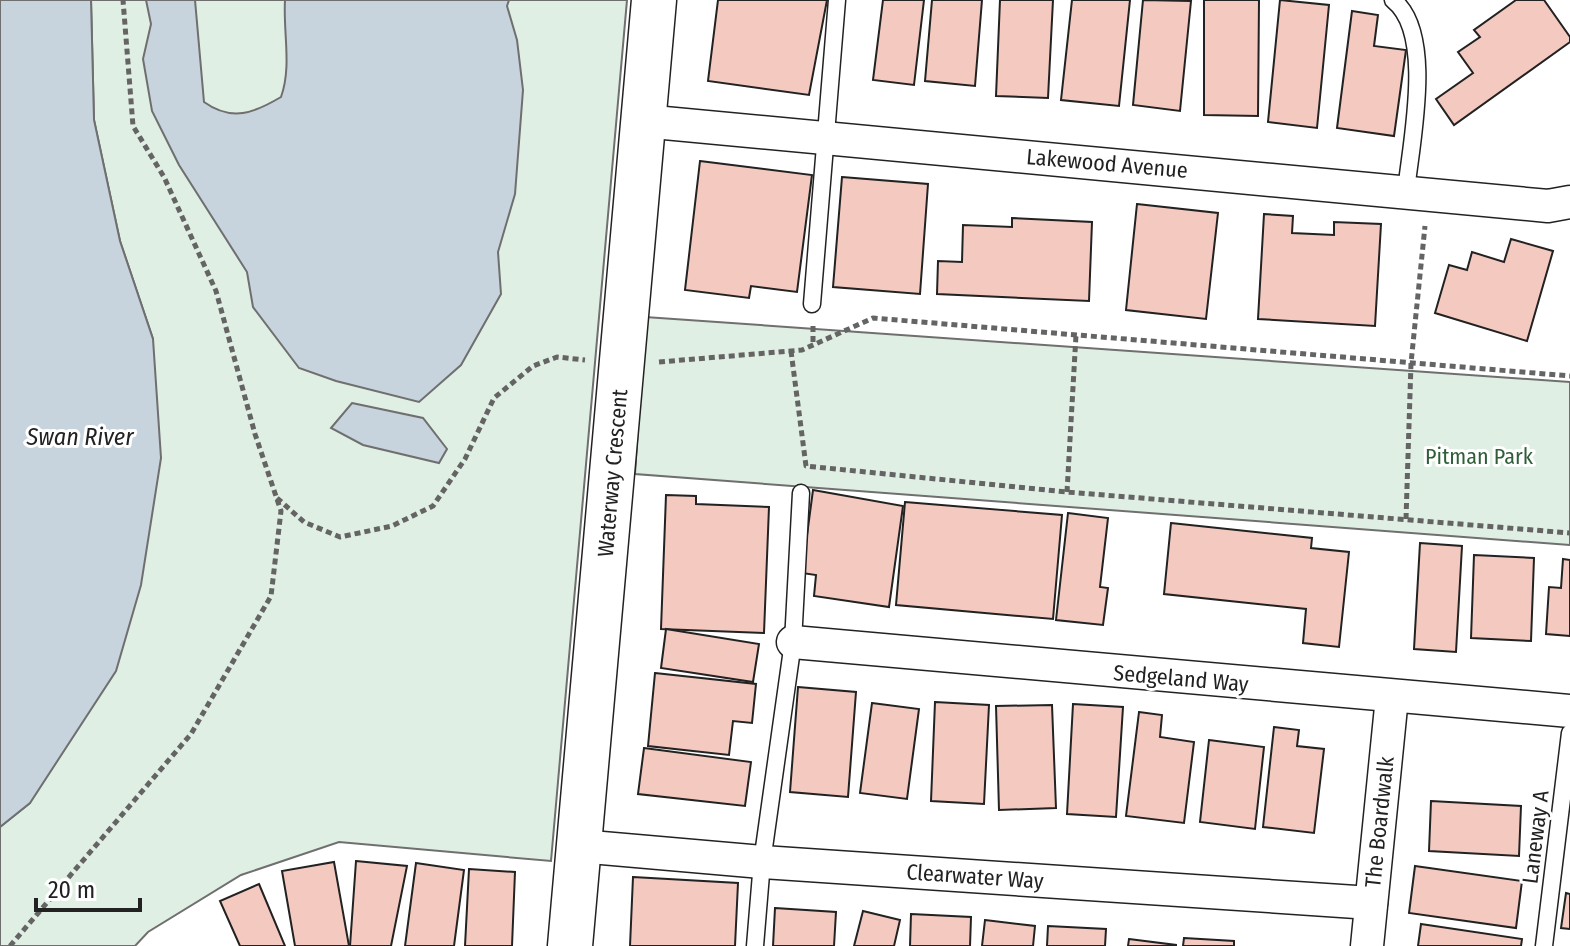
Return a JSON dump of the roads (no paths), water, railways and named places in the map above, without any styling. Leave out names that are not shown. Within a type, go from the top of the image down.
[{"type":"street","name":"Waterway Crescent","points":[[570,946],[654,0]]},
{"type":"street","name":"Lakewood Avenue","points":[[643,121],[1548,206],[1570,202]]},
{"type":"street","name":"Sedgeland Way","points":[[793,642],[1570,711]]},
{"type":"street","name":"The Boardwalk","points":[[1367,946],[1392,697]]},
{"type":"street","name":"Clearwater Way","points":[[579,846],[762,862],[1371,903]]},
{"type":"lane","points":[[812,304],[837,0]]},
{"type":"lane","points":[[1393,0],[1401,6],[1414,31],[1419,61],[1417,192]]},
{"type":"lane","points":[[755,946],[762,862],[793,642],[801,493]]},
{"type":"lane","name":"Laneway A","points":[[1544,946],[1570,733]]},
{"type":"water","name":"Swan River","points":[[0,0],[91,0],[94,120],[120,241],[153,339],[161,458],[141,585],[116,671],[30,803],[0,827]]},
{"type":"water","points":[[146,0],[195,0],[204,102],[224,112],[243,113],[281,97],[287,61],[285,0],[509,0],[507,6],[517,40],[523,90],[515,194],[498,252],[501,294],[461,365],[419,402],[336,381],[299,368],[253,307],[247,272],[179,165],[152,111],[143,59],[151,24]]},
{"type":"water","points":[[352,403],[423,418],[447,449],[439,463],[363,445],[331,428]]},
{"type":"park label","name":"Pitman Park","points":[[1479,456]]}]
